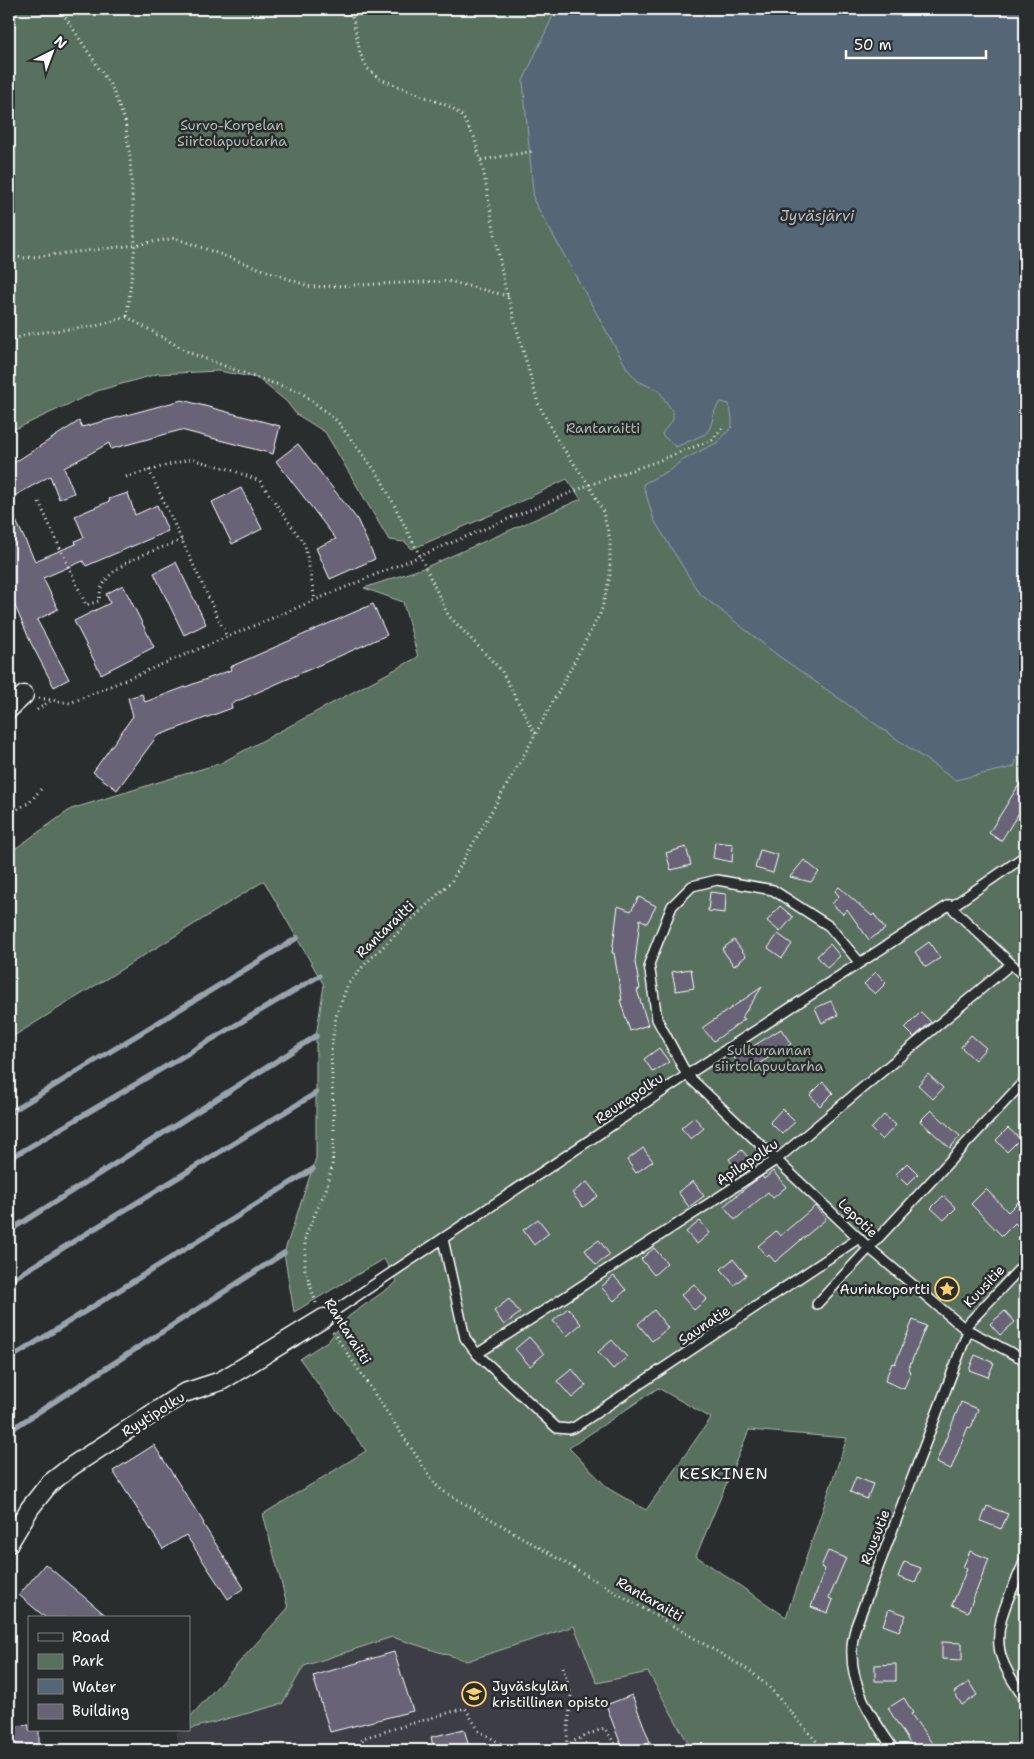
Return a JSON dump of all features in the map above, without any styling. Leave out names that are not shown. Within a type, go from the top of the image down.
[{"type":"street","points":[[9,709],[24,695]]},
{"type":"street","name":"Ryytipolku","points":[[13,1548],[30,1508],[49,1484],[72,1466],[184,1393],[221,1381],[324,1318]]},
{"type":"lane","name":"Reunapolku","points":[[324,1318],[687,1075],[948,905],[951,907],[1025,856]]},
{"type":"lane","name":"Lepotie","points":[[860,963],[829,926],[773,890],[717,880],[692,886],[672,906],[649,964],[657,1019],[687,1075],[868,1248],[966,1330],[1025,1360]]},
{"type":"lane","points":[[951,907],[1025,977]]},
{"type":"lane","name":"Apilapolku","points":[[478,1354],[776,1160],[1011,964]]},
{"type":"lane","points":[[817,1304],[1025,1080]]},
{"type":"lane","name":"Saunatie","points":[[478,1354],[557,1428],[562,1430],[575,1427],[859,1238]]},
{"type":"lane","points":[[443,1239],[465,1338],[478,1354]]},
{"type":"lane","name":"Kuusitie","points":[[966,1330],[1025,1263]]},
{"type":"lane","name":"Ruusutie","points":[[894,1750],[873,1720],[860,1695],[854,1674],[852,1648],[856,1626],[966,1330]]},
{"type":"lane","points":[[1025,1560],[1000,1620],[998,1640],[1002,1658],[1025,1700]]},
{"type":"path","points":[[60,9],[112,88],[125,121],[130,157],[135,245],[127,317]]},
{"type":"path","name":"Rantaraitti","points":[[351,9],[360,53],[367,68],[380,79],[451,107],[462,116],[474,137],[481,160],[504,283],[538,402],[556,438],[589,485],[602,509],[610,539],[610,576],[601,612],[535,734],[451,882],[366,963],[348,984],[336,1016],[331,1051],[334,1132],[332,1167],[326,1189],[305,1237],[305,1270],[315,1301],[324,1318],[436,1485],[750,1671],[769,1687],[824,1750]]},
{"type":"path","points":[[481,160],[535,151]]},
{"type":"path","points":[[9,256],[25,258],[135,245],[175,238],[311,287],[448,281],[508,296]]},
{"type":"path","points":[[9,342],[28,334],[96,326],[127,317],[190,353],[301,392],[337,421],[380,478],[448,615],[501,670],[535,734]]},
{"type":"path","points":[[24,695],[70,703],[589,485],[712,440],[725,425]]},
{"type":"path","points":[[126,477],[190,459],[226,468],[260,481],[305,545],[315,600]]},
{"type":"path","points":[[149,470],[227,637]]},
{"type":"path","points":[[39,502],[86,605],[98,601],[102,584],[110,574],[123,564],[182,540]]},
{"type":"path","points":[[9,814],[30,802],[41,789]]},
{"type":"path","points":[[9,1569],[13,1548]]},
{"type":"path","points":[[563,1667],[571,1694],[566,1750]]},
{"type":"path","points":[[359,1750],[363,1738],[465,1708],[479,1731],[511,1750]]},
{"type":"path","points":[[541,1750],[565,1745],[604,1728],[616,1745],[617,1750]]},
{"type":"path","points":[[496,1750],[511,1750]]},
{"type":"shaded area","name":"Jyväskylän kristillinen opisto","points":[[574,1626],[597,1683],[647,1672],[692,1750],[180,1750],[176,1732],[190,1732],[190,1729],[281,1704],[304,1666],[392,1637],[468,1661]]},
{"type":"green space","points":[[9,9],[666,9],[1025,603],[1025,1750],[692,1750],[648,1672],[597,1683],[574,1626],[467,1661],[392,1637],[304,1666],[282,1704],[190,1729],[190,1717],[288,1608],[263,1514],[366,1451],[300,1359],[329,1340],[349,1316],[397,1282],[384,1259],[294,1312],[284,1253],[316,1158],[316,1036],[324,985],[264,881],[9,1039],[9,934],[13,929],[9,925],[9,853],[71,809],[221,763],[418,657],[403,602],[364,588],[426,567],[581,499],[567,479],[507,508],[412,549],[405,542],[389,540],[325,432],[296,414],[286,401],[257,378],[218,371],[157,374],[97,391],[9,432]],"holes":[[[658,1388],[711,1418],[646,1510],[609,1489],[569,1448]],[[749,1430],[847,1438],[786,1617],[696,1556]]]},
{"type":"water","name":"Jyväsjärvi","points":[[556,9],[1025,9],[1025,732],[1014,767],[955,780],[776,654],[699,593],[654,520],[643,484],[672,469],[681,461],[718,442],[732,427],[732,418],[729,404],[721,402],[705,434],[676,447],[662,435],[673,420],[673,412],[659,391],[638,381],[628,370],[534,201],[523,81]]},
{"type":"building","points":[[182,400],[280,426],[273,454],[181,430],[111,449],[109,443],[64,468],[74,493],[59,499],[50,476],[9,499],[9,466],[79,421],[82,427]]},
{"type":"building","points":[[298,444],[357,519],[375,559],[330,579],[316,548],[336,539],[276,461]]},
{"type":"building","points":[[241,488],[262,529],[232,544],[212,502]]},
{"type":"building","points":[[128,493],[135,515],[157,505],[168,531],[86,566],[83,561],[43,578],[58,609],[37,620],[69,679],[54,687],[31,643],[9,592],[9,506],[35,561],[76,544],[75,541],[84,537],[75,516],[110,501],[109,499]]},
{"type":"building","points":[[176,562],[206,624],[184,635],[154,573]]},
{"type":"building","points":[[123,585],[154,647],[101,674],[74,621],[110,603],[106,594]]},
{"type":"building","points":[[373,604],[387,635],[231,704],[232,708],[157,736],[117,790],[93,772],[133,716],[128,698],[142,694],[145,702],[231,670],[230,667]]},
{"type":"building","points":[[1025,775],[1025,814],[1020,811],[1001,841],[989,833]]},
{"type":"building","points":[[715,842],[733,844],[732,862],[713,858]]},
{"type":"building","points":[[686,847],[691,865],[671,870],[666,853]]},
{"type":"building","points":[[760,850],[778,855],[773,873],[755,868]]},
{"type":"building","points":[[804,860],[819,872],[811,882],[790,877]]},
{"type":"building","points":[[839,887],[872,916],[874,914],[885,929],[869,940],[847,909],[843,914],[832,904],[839,896],[835,891]]},
{"type":"building","points":[[710,892],[726,894],[725,913],[708,911]]},
{"type":"building","points":[[639,897],[656,906],[647,923],[640,919],[635,962],[640,989],[637,990],[648,1025],[630,1031],[620,1000],[622,1000],[614,953],[612,953],[618,906],[631,911]]},
{"type":"building","points":[[780,906],[793,917],[780,932],[767,921]]},
{"type":"building","points":[[778,934],[792,944],[782,958],[768,948]]},
{"type":"building","points":[[734,940],[746,956],[734,966],[722,949]]},
{"type":"building","points":[[929,942],[940,958],[926,967],[915,952]]},
{"type":"building","points":[[830,944],[840,956],[827,968],[817,956]]},
{"type":"building","points":[[691,969],[694,988],[676,991],[672,972]]},
{"type":"building","points":[[876,972],[886,983],[875,994],[864,984]]},
{"type":"building","points":[[762,987],[742,1017],[745,1019],[714,1041],[702,1028]]},
{"type":"building","points":[[831,1001],[838,1015],[822,1023],[815,1008]]},
{"type":"building","points":[[921,1012],[931,1022],[914,1037],[905,1028]]},
{"type":"building","points":[[781,1029],[791,1044],[747,1071],[734,1058]]},
{"type":"building","points":[[971,1035],[986,1048],[975,1060],[961,1047]]},
{"type":"building","points":[[659,1048],[669,1062],[653,1072],[644,1059]]},
{"type":"building","points":[[928,1074],[943,1088],[933,1099],[918,1085]]},
{"type":"building","points":[[823,1082],[833,1093],[820,1106],[810,1095]]},
{"type":"building","points":[[782,1109],[795,1122],[782,1134],[770,1122]]},
{"type":"building","points":[[931,1110],[960,1136],[950,1148],[920,1121]]},
{"type":"building","points":[[884,1115],[896,1125],[882,1140],[871,1129]]},
{"type":"building","points":[[694,1117],[704,1128],[691,1139],[681,1128]]},
{"type":"building","points":[[1008,1128],[1020,1139],[1007,1152],[996,1140]]},
{"type":"building","points":[[643,1148],[653,1161],[636,1173],[627,1160]]},
{"type":"building","points":[[742,1150],[755,1166],[740,1176],[729,1159]]},
{"type":"building","points":[[907,1163],[918,1174],[907,1185],[896,1174]]},
{"type":"building","points":[[773,1171],[786,1187],[773,1198],[768,1192],[735,1220],[724,1206],[762,1176],[764,1179]]},
{"type":"building","points":[[693,1181],[704,1196],[689,1207],[678,1192]]},
{"type":"building","points":[[587,1182],[598,1196],[583,1207],[572,1193]]},
{"type":"building","points":[[986,1189],[1008,1212],[1025,1195],[1025,1218],[1018,1226],[1015,1223],[1002,1236],[971,1204]]},
{"type":"building","points":[[943,1196],[956,1208],[944,1220],[931,1208]]},
{"type":"building","points":[[815,1206],[826,1219],[775,1262],[769,1255],[767,1257],[758,1246],[776,1231],[780,1236]]},
{"type":"building","points":[[538,1219],[549,1233],[534,1245],[523,1230]]},
{"type":"building","points":[[700,1221],[710,1233],[697,1244],[686,1232]]},
{"type":"building","points":[[599,1240],[610,1255],[596,1265],[585,1250]]},
{"type":"building","points":[[654,1248],[667,1263],[654,1275],[641,1259]]},
{"type":"building","points":[[733,1259],[746,1275],[734,1285],[721,1269]]},
{"type":"building","points":[[614,1276],[626,1290],[614,1301],[601,1287]]},
{"type":"building","points":[[694,1284],[707,1299],[694,1310],[681,1295]]},
{"type":"building","points":[[509,1299],[520,1313],[504,1325],[494,1311]]},
{"type":"building","points":[[568,1308],[581,1324],[567,1336],[553,1321]]},
{"type":"building","points":[[654,1310],[668,1328],[652,1341],[638,1324]]},
{"type":"building","points":[[1005,1311],[1015,1322],[1000,1335],[990,1324]]},
{"type":"building","points":[[913,1320],[926,1326],[908,1370],[911,1371],[904,1389],[885,1381],[892,1363],[895,1364]]},
{"type":"building","points":[[529,1337],[544,1354],[530,1366],[515,1349]]},
{"type":"building","points":[[612,1340],[627,1357],[613,1369],[598,1352]]},
{"type":"building","points":[[975,1355],[994,1363],[988,1377],[969,1370]]},
{"type":"building","points":[[572,1369],[586,1386],[572,1398],[557,1381]]},
{"type":"building","points":[[961,1402],[978,1409],[971,1428],[968,1427],[951,1469],[936,1463]]},
{"type":"building","points":[[154,1445],[244,1588],[228,1599],[186,1535],[163,1549],[113,1471]]},
{"type":"building","points":[[856,1477],[873,1484],[867,1499],[850,1492]]},
{"type":"building","points":[[987,1506],[1008,1514],[1001,1529],[981,1521]]},
{"type":"building","points":[[828,1551],[846,1558],[829,1598],[833,1600],[828,1613],[811,1607],[825,1569],[821,1567]]},
{"type":"building","points":[[970,1551],[989,1559],[968,1612],[952,1605],[967,1569],[963,1567]]},
{"type":"building","points":[[904,1562],[921,1568],[915,1583],[898,1577]]},
{"type":"building","points":[[45,1564],[107,1616],[44,1616],[19,1595]]},
{"type":"building","points":[[889,1609],[906,1615],[899,1631],[883,1625]]},
{"type":"building","points":[[942,1642],[962,1643],[962,1660],[942,1659]]},
{"type":"building","points":[[394,1652],[413,1711],[330,1732],[313,1676]]},
{"type":"building","points":[[896,1664],[896,1681],[875,1681],[875,1665]]},
{"type":"building","points":[[969,1682],[977,1695],[962,1705],[954,1692]]},
{"type":"building","points":[[632,1695],[653,1750],[623,1750],[606,1705]]},
{"type":"building","points":[[904,1698],[913,1713],[911,1714],[937,1750],[914,1750],[888,1708]]},
{"type":"building","points":[[28,1725],[28,1732],[39,1732],[39,1750],[9,1750],[9,1726]]},
{"type":"building","points":[[464,1729],[470,1750],[434,1750],[431,1737]]},
{"type":"waterway","points":[[9,1113],[297,938]]},
{"type":"waterway","points":[[9,1159],[319,976]]},
{"type":"waterway","points":[[9,1231],[316,1036]]},
{"type":"waterway","points":[[9,1281],[316,1093]]},
{"type":"waterway","points":[[9,1359],[313,1169]]},
{"type":"waterway","points":[[9,1431],[284,1253]]},
{"type":"place","name":"Aurinkoportti","points":[[947,1289]]},
{"type":"place","name":"Jyväskylän kristillinen opisto","points":[[474,1694]]},
{"type":"district","name":"KESKINEN","points":[[724,1473]]},
{"type":"park label","name":"Survo-Korpelan Siirtolapuutarha","points":[[232,134]]},
{"type":"park label","name":"Sulkurannan siirtolapuutarha","points":[[769,1058]]}]
